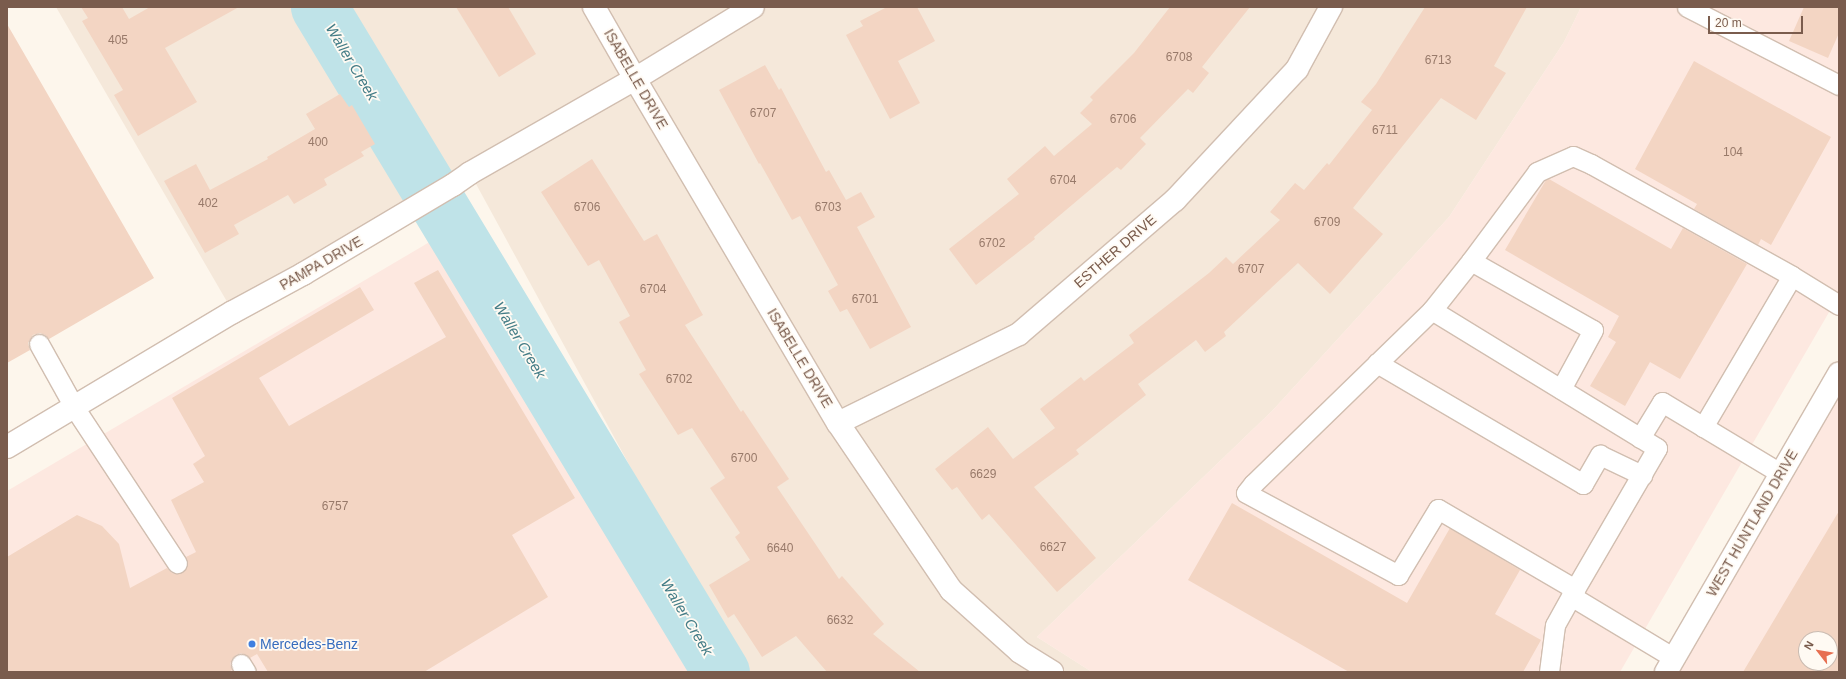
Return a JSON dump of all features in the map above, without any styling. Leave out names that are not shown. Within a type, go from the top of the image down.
[{"type":"street","name":"ISABELLE DRIVE","points":[[594,7],[634,79],[838,423],[951,590],[1020,652],[1052,672]]},
{"type":"street","name":"PAMPA DRIVE","points":[[7,447],[233,312],[303,274],[453,185],[470,173],[634,79],[753,7]]},
{"type":"street","name":"ESTHER DRIVE","points":[[838,423],[1019,334],[1180,194],[1297,69],[1331,7]]},
{"type":"street","name":"WEST HUNTLAND DRIVE","points":[[1670,665],[1839,373]]},
{"type":"lane","points":[[1687,7],[1839,85]]},
{"type":"lane","points":[[1670,665],[1573,593],[1438,509],[1398,575],[1246,493],[1253,484],[1432,310],[1471,261],[1537,172],[1573,156],[1591,164],[1792,276],[1839,305]]},
{"type":"lane","points":[[1471,261],[1593,330],[1561,389]]},
{"type":"lane","points":[[1704,427],[1792,276]]},
{"type":"lane","points":[[1432,310],[1657,448],[1555,625],[1549,672]]},
{"type":"lane","points":[[39,344],[74,407],[176,562]]},
{"type":"lane","points":[[1377,363],[1583,484],[1600,455],[1642,475]]},
{"type":"lane","points":[[1640,438],[1662,402],[1780,473]]},
{"type":"shaded area","points":[[56,7],[1581,7],[1564,42],[1449,217],[1273,410],[1037,637],[1092,672],[748,672],[715,622],[470,173],[233,312]]},
{"type":"shaded area","points":[[1581,7],[1839,7],[1839,295],[1620,672],[1092,672],[1037,637],[1273,410],[1449,217],[1564,42]]},
{"type":"shaded area","points":[[433,240],[688,672],[7,672],[7,491]]},
{"type":"shaded area","points":[[1839,373],[1839,672],[1666,672]]},
{"type":"building","points":[[81,7],[122,7],[129,19],[150,7],[239,7],[165,48],[197,102],[138,136],[114,95],[123,90],[82,21],[88,18]]},
{"type":"building","points":[[456,7],[508,7],[536,54],[499,77]]},
{"type":"building","points":[[887,7],[917,7],[935,41],[898,61],[920,103],[890,119],[846,35],[863,26],[860,21]]},
{"type":"building","points":[[1170,7],[1250,7],[1202,67],[1209,73],[1193,93],[1188,89],[1140,138],[1146,144],[1121,170],[1117,167],[1034,237],[1035,239],[976,285],[949,249],[1019,194],[1007,179],[1045,146],[1054,156],[1092,124],[1080,113],[1093,100],[1090,97],[1134,53]]},
{"type":"building","points":[[1425,7],[1527,7],[1494,66],[1506,73],[1476,120],[1441,98],[1353,208],[1383,234],[1330,294],[1298,263],[1224,332],[1226,336],[1205,352],[1196,340],[1138,384],[1146,395],[1076,450],[1079,454],[1034,487],[1096,558],[1057,592],[989,514],[982,520],[957,487],[952,490],[935,469],[988,427],[1013,459],[1055,428],[1040,409],[1081,377],[1084,381],[1134,343],[1129,335],[1209,273],[1226,257],[1233,264],[1280,220],[1270,212],[1295,183],[1304,190],[1327,163],[1329,165],[1372,110],[1361,102],[1376,84]]},
{"type":"building","points":[[1804,7],[1839,7],[1839,33],[1828,58],[1789,41]]},
{"type":"building","points":[[7,24],[154,278],[49,339],[40,333],[33,335],[28,343],[30,350],[7,363]]},
{"type":"building","points":[[1694,61],[1831,137],[1771,245],[1761,239],[1758,245],[1694,209],[1697,204],[1635,169]]},
{"type":"building","points":[[765,65],[779,90],[781,88],[826,172],[829,170],[846,200],[861,192],[875,217],[857,227],[911,327],[870,349],[847,309],[840,312],[828,291],[838,285],[800,216],[792,220],[760,163],[759,164],[719,90]]},
{"type":"building","points":[[340,94],[349,107],[352,105],[375,144],[361,152],[364,156],[324,179],[327,185],[294,204],[288,195],[234,225],[239,234],[205,253],[164,181],[196,164],[210,190],[268,159],[267,157],[315,129],[306,114]]},
{"type":"building","points":[[592,159],[644,241],[657,234],[703,315],[685,325],[741,412],[743,410],[789,479],[777,487],[839,579],[842,576],[884,624],[873,634],[920,672],[827,672],[796,636],[762,657],[734,614],[728,618],[709,585],[750,560],[735,537],[740,533],[710,488],[725,478],[692,428],[678,435],[639,374],[646,370],[619,322],[630,316],[599,260],[588,266],[541,192]]},
{"type":"building","points":[[1549,179],[1671,249],[1683,228],[1747,264],[1680,379],[1650,362],[1625,406],[1590,386],[1616,342],[1608,337],[1619,316],[1505,250],[1546,180]]},
{"type":"building","points":[[438,270],[575,498],[512,535],[548,597],[424,672],[268,672],[257,654],[250,658],[241,653],[232,659],[230,664],[232,670],[229,672],[7,672],[7,557],[77,515],[102,526],[119,544],[130,588],[167,568],[172,573],[177,574],[183,572],[187,568],[188,563],[186,557],[196,552],[171,500],[204,482],[193,464],[205,456],[172,398],[360,287],[374,310],[259,378],[289,426],[446,337],[414,283]]},
{"type":"building","points":[[1232,503],[1407,603],[1450,528],[1520,570],[1495,614],[1541,640],[1523,672],[1349,672],[1188,580]]},
{"type":"building","points":[[1839,511],[1839,672],[1743,672]]},
{"type":"waterway","name":"Waller Creek","points":[[319,7],[721,672]]},
{"type":"place","name":"Mercedes-Benz","points":[[252,644]]}]
